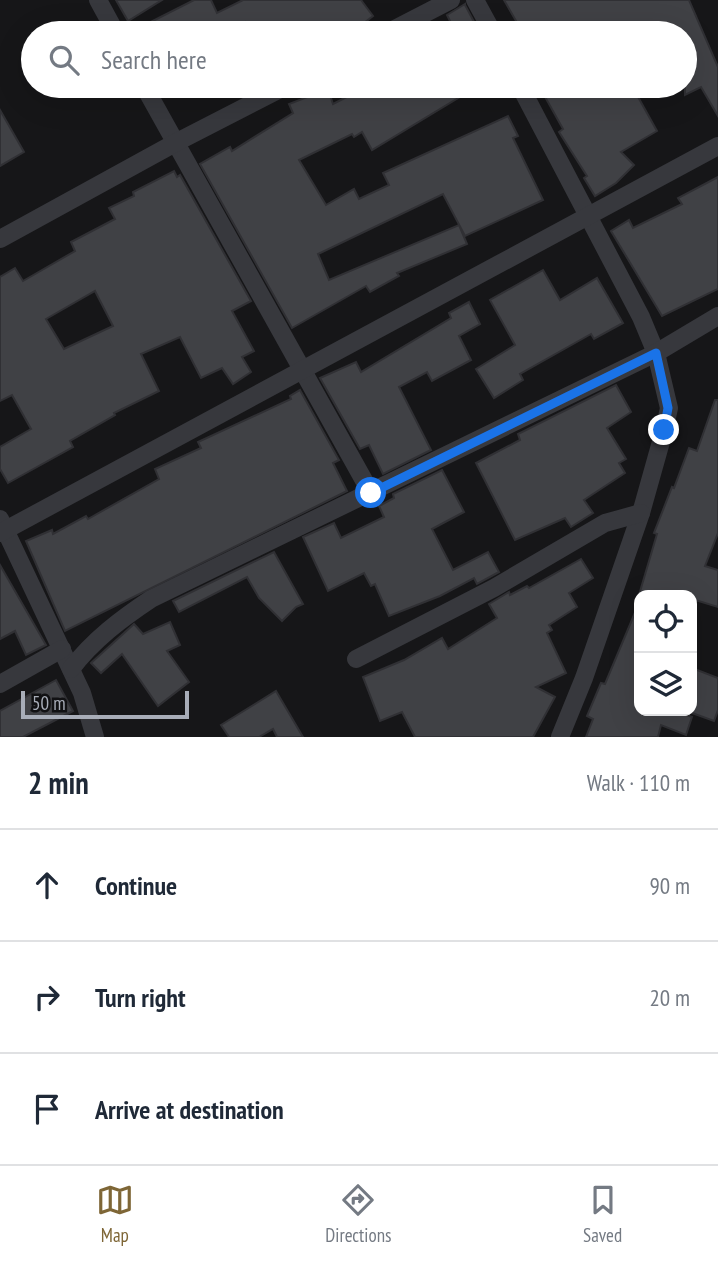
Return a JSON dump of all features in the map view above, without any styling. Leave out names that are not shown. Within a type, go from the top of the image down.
[{"type":"street","points":[[98,0],[109,21]]},
{"type":"street","points":[[410,21],[451,0]]},
{"type":"street","points":[[475,0],[486,21]]},
{"type":"street","points":[[151,98],[371,493]]},
{"type":"street","points":[[0,239],[263,98]]},
{"type":"street","points":[[526,98],[631,296],[656,353],[668,408],[641,513],[584,678],[560,737]]},
{"type":"street","points":[[95,737],[82,693],[2,527],[718,146]]},
{"type":"street","points":[[71,669],[84,652],[126,616],[151,599],[656,353],[718,316]]},
{"type":"street","points":[[356,659],[494,588],[595,528],[641,513]]},
{"type":"street","points":[[0,684],[62,649]]},
{"type":"building","points":[[116,0],[162,0],[128,21]]},
{"type":"building","points":[[194,0],[211,0],[217,13],[243,0],[361,0],[373,16],[367,21],[153,21]]},
{"type":"building","points":[[504,0],[689,0],[718,67],[718,116],[701,87],[697,89],[697,21],[516,21]]},
{"type":"building","points":[[465,4],[474,21],[450,21],[447,15]]},
{"type":"building","points":[[305,98],[331,98],[333,104],[345,98],[458,98],[372,150],[362,132],[354,137],[352,134],[299,160],[326,205],[354,189],[359,199],[389,185],[383,173],[508,116],[518,136],[513,138],[543,200],[465,236],[443,194],[318,254],[329,280],[459,225],[467,244],[397,273],[399,276],[370,292],[366,286],[292,328],[200,164],[230,147],[232,151],[293,113],[289,104]]},
{"type":"building","points":[[546,98],[639,98],[657,131],[621,152],[634,165],[616,183],[595,196],[584,178],[587,176],[559,132],[563,129]]},
{"type":"building","points":[[0,110],[24,152],[0,166]]},
{"type":"building","points":[[174,171],[177,177],[180,175],[251,301],[232,311],[254,351],[242,357],[251,372],[233,384],[222,368],[201,378],[180,337],[141,354],[159,391],[114,413],[115,415],[70,441],[73,447],[8,483],[0,469],[0,447],[31,429],[12,395],[0,401],[0,277],[15,268],[23,281],[75,251],[71,242],[115,219],[109,208],[134,196],[133,192]],"holes":[[[95,291],[113,326],[64,349],[46,319]]]},
{"type":"building","points":[[718,177],[718,289],[662,316],[611,231],[629,220],[633,228],[682,204],[678,198]]},
{"type":"building","points":[[543,270],[560,300],[597,278],[623,323],[594,339],[591,334],[520,374],[523,380],[494,398],[476,369],[515,345],[490,300]]},
{"type":"building","points":[[469,302],[480,324],[459,336],[471,360],[432,381],[427,372],[399,387],[431,450],[383,474],[369,445],[360,449],[320,378],[356,362],[361,372],[451,318],[449,313]]},
{"type":"building","points":[[616,385],[631,412],[607,428],[626,459],[619,463],[625,473],[584,500],[593,513],[571,527],[565,518],[515,540],[476,463],[520,440],[518,434]]},
{"type":"building","points":[[300,390],[339,460],[333,463],[347,491],[65,631],[26,541],[52,530],[53,534],[86,516],[88,519],[159,479],[155,469],[201,448],[198,442],[291,399],[290,396]]},
{"type":"building","points":[[715,400],[718,400],[718,533],[705,566],[718,570],[718,607],[697,601],[697,590],[640,590],[657,534],[654,533],[672,487],[674,488],[689,448],[697,451]]},
{"type":"building","points":[[442,470],[464,512],[432,529],[453,570],[488,552],[499,572],[477,584],[474,578],[440,596],[389,616],[375,584],[371,586],[364,573],[328,591],[303,537],[334,523],[341,538],[384,517],[379,506],[394,498],[393,494]]},
{"type":"building","points":[[274,552],[303,604],[282,621],[259,598],[247,577],[179,612],[173,601]]},
{"type":"building","points":[[581,559],[593,578],[569,593],[577,607],[549,625],[552,630],[547,633],[566,673],[536,687],[555,697],[533,737],[415,737],[402,712],[380,721],[363,677],[404,660],[442,638],[448,649],[497,618],[489,604],[509,592],[510,595],[527,586],[529,588]]},
{"type":"building","points":[[0,565],[46,645],[26,655],[15,631],[0,639]]},
{"type":"building","points":[[634,615],[634,716],[692,717],[686,735],[661,725],[658,737],[586,737],[593,719],[587,716],[601,683],[605,684]]},
{"type":"building","points":[[170,622],[180,645],[167,651],[189,682],[158,706],[122,654],[101,673],[91,663],[134,624],[143,634]]},
{"type":"building","points":[[697,670],[718,678],[718,710],[714,721],[697,715]]},
{"type":"building","points":[[56,680],[73,711],[23,737],[0,737],[0,711]]},
{"type":"building","points":[[276,691],[303,737],[277,737],[273,729],[259,737],[229,737],[221,725]]},
{"type":"route","points":[[371,493],[656,353],[668,408],[664,430]]}]
